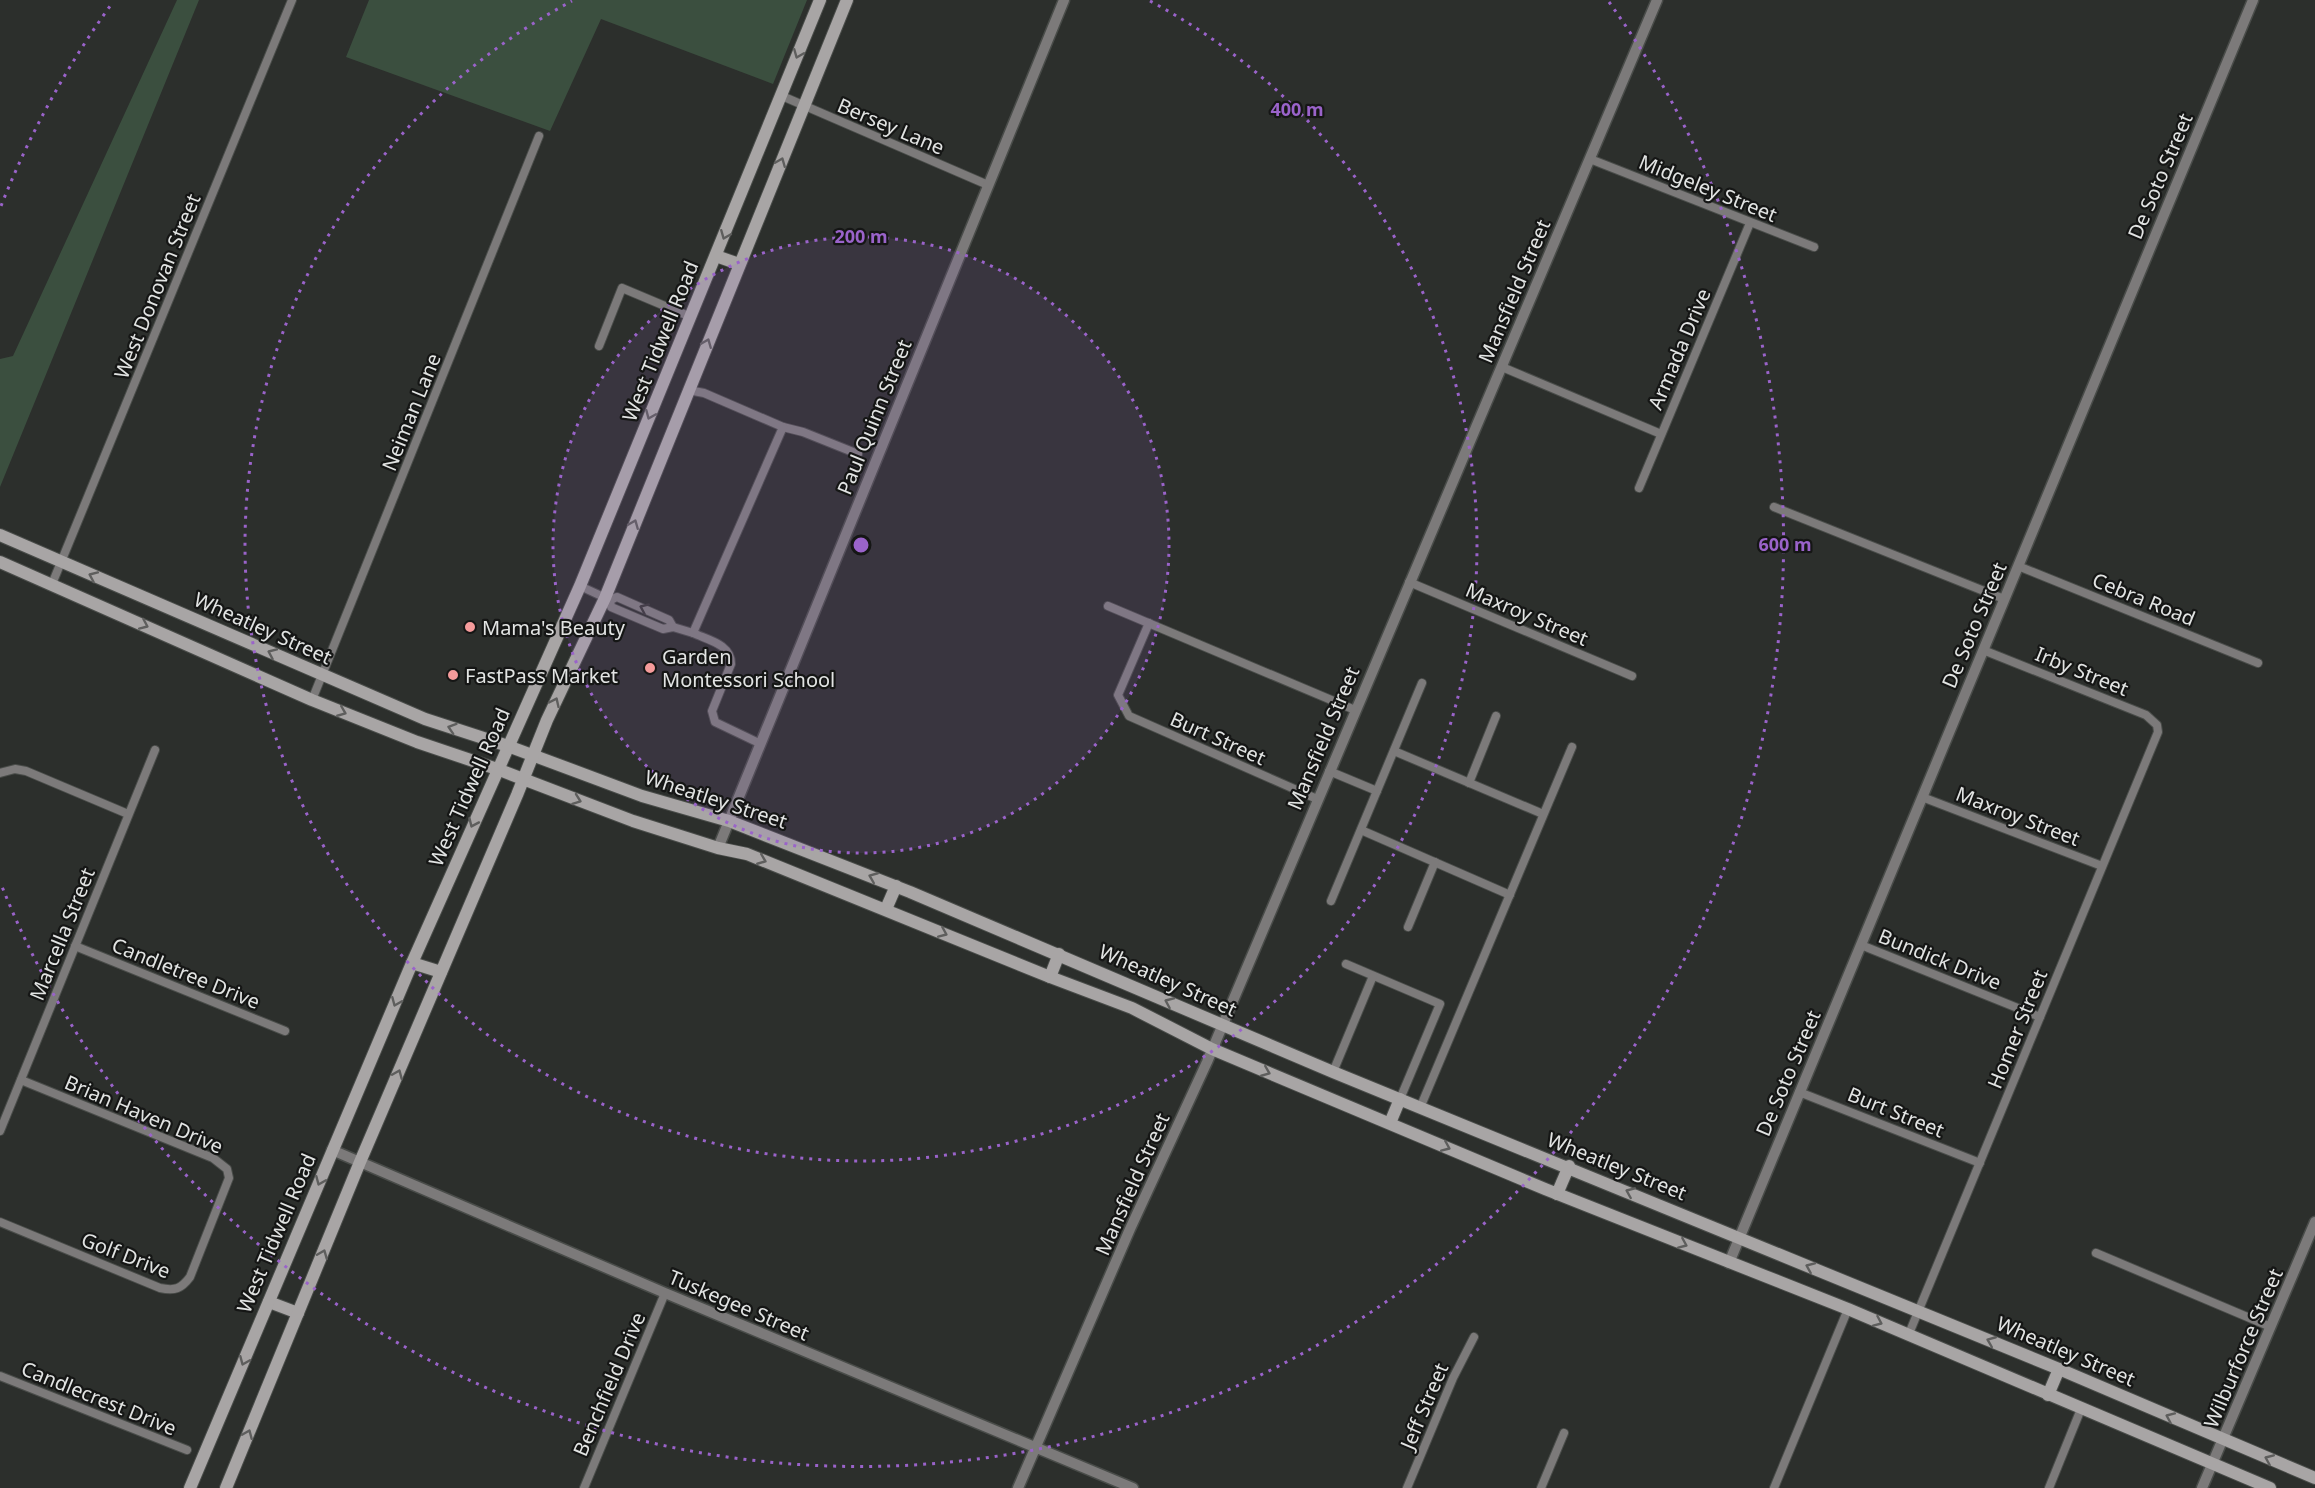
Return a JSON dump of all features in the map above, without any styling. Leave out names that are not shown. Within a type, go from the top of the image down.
[{"type":"main road","name":"West Tidwell Road","points":[[190,1488],[412,963],[580,586],[820,0]]},
{"type":"main road","points":[[226,1488],[360,1162],[547,720],[608,599],[688,390],[847,0]]},
{"type":"main road","points":[[716,256],[739,264]]},
{"type":"main road","name":"Wheatley Street","points":[[0,535],[425,719],[508,746],[642,796],[729,821],[896,886],[1333,1072],[1569,1166],[2315,1478]]},
{"type":"main road","name":"Wheatley Street","points":[[0,562],[312,700],[417,742],[497,769],[633,821],[718,848],[747,854],[1132,1008],[1212,1049],[1557,1194],[1848,1309],[2270,1488]]},
{"type":"main road","points":[[886,909],[896,886]]},
{"type":"main road","points":[[1050,977],[1059,954]]},
{"type":"main road","points":[[412,963],[441,972]]},
{"type":"main road","points":[[1390,1123],[1400,1099]]},
{"type":"main road","points":[[1557,1194],[1569,1166]]},
{"type":"main road","points":[[269,1302],[298,1313]]},
{"type":"main road","points":[[2048,1395],[2059,1369]]},
{"type":"street","name":"West Donovan Street","points":[[52,584],[292,0]]},
{"type":"street","name":"Paul Quinn Street","points":[[718,848],[1064,0]]},
{"type":"street","name":"Mansfield Street","points":[[1018,1488],[1223,1025],[1657,0]]},
{"type":"street","name":"De Soto Street","points":[[1729,1263],[2253,0]]},
{"type":"street","name":"Bersey Lane","points":[[782,96],[988,185]]},
{"type":"street","name":"Neiman Lane","points":[[312,700],[539,136]]},
{"type":"street","name":"Midgeley Street","points":[[1590,159],[1814,248]]},
{"type":"street","name":"Armada Drive","points":[[1639,488],[1750,223]]},
{"type":"street","points":[[598,346],[622,288],[691,317]]},
{"type":"street","points":[[1502,367],[1661,434]]},
{"type":"street","points":[[688,390],[704,393],[783,427],[803,432],[858,454]]},
{"type":"street","points":[[693,633],[783,427]]},
{"type":"street","points":[[1774,507],[2004,599]]},
{"type":"street","name":"Cebra Road","points":[[2018,566],[2258,663]]},
{"type":"street","name":"Maxroy Street","points":[[1409,582],[1632,676]]},
{"type":"street","points":[[580,586],[608,599],[611,607],[663,629],[673,627],[693,633],[729,651],[730,664],[712,711],[715,722],[761,744]]},
{"type":"street","points":[[1108,606],[1355,710]]},
{"type":"street","name":"Burt Street","points":[[1149,623],[1118,695],[1129,716],[1317,800]]},
{"type":"street","name":"Irby Street","points":[[1983,650],[2146,715],[2157,725],[2157,734]]},
{"type":"street","points":[[1331,901],[1422,683]]},
{"type":"street","points":[[1469,783],[1496,716]]},
{"type":"street","name":"Homer Street","points":[[1908,1336],[2157,734]]},
{"type":"street","points":[[1420,1108],[1572,747]]},
{"type":"street","name":"Marcella Street","points":[[0,1131],[154,750]]},
{"type":"street","points":[[1394,751],[1544,814]]},
{"type":"street","points":[[0,773],[15,769],[38,776],[128,814]]},
{"type":"street","points":[[1329,771],[1377,791]]},
{"type":"street","name":"Maxroy Street","points":[[1922,797],[2102,866]]},
{"type":"street","points":[[1361,830],[1510,895]]},
{"type":"street","points":[[1408,927],[1435,862]]},
{"type":"street","name":"Bundick Drive","points":[[1861,945],[2040,1017]]},
{"type":"street","name":"Candletree Drive","points":[[75,946],[285,1030]]},
{"type":"street","points":[[1346,964],[1440,1004],[1400,1099]]},
{"type":"street","points":[[1333,1072],[1373,976]]},
{"type":"street","name":"Brian Haven Drive","points":[[21,1080],[222,1163],[227,1169],[229,1178],[209,1230]]},
{"type":"street","name":"Burt Street","points":[[1799,1092],[1980,1163]]},
{"type":"street","name":"Tuskegee Street","points":[[332,1150],[665,1293],[1133,1488]]},
{"type":"street","name":"Golf Drive","points":[[0,1222],[160,1288],[173,1290],[182,1287],[190,1277],[209,1230]]},
{"type":"street","name":"Wilburforce Street","points":[[2202,1488],[2315,1222]]},
{"type":"street","points":[[2096,1253],[2271,1327]]},
{"type":"street","name":"Benchfield Drive","points":[[584,1488],[665,1293]]},
{"type":"street","points":[[1774,1488],[1848,1309]]},
{"type":"street","name":"Jeff Street","points":[[1407,1488],[1453,1378],[1473,1337]]},
{"type":"street","name":"Candlecrest Drive","points":[[0,1376],[187,1450]]},
{"type":"street","points":[[2049,1488],[2081,1409]]},
{"type":"street","points":[[1540,1488],[1564,1433]]},
{"type":"green space","points":[[177,0],[199,0],[0,487],[0,359],[13,356]]},
{"type":"green space","points":[[369,0],[807,0],[773,84],[601,19],[550,131],[346,57]]},
{"type":"place","name":"Mama's Beauty","points":[[470,627]]},
{"type":"place","name":"Garden Montessori School","points":[[650,668]]},
{"type":"place","name":"FastPass Market","points":[[453,675]]}]
